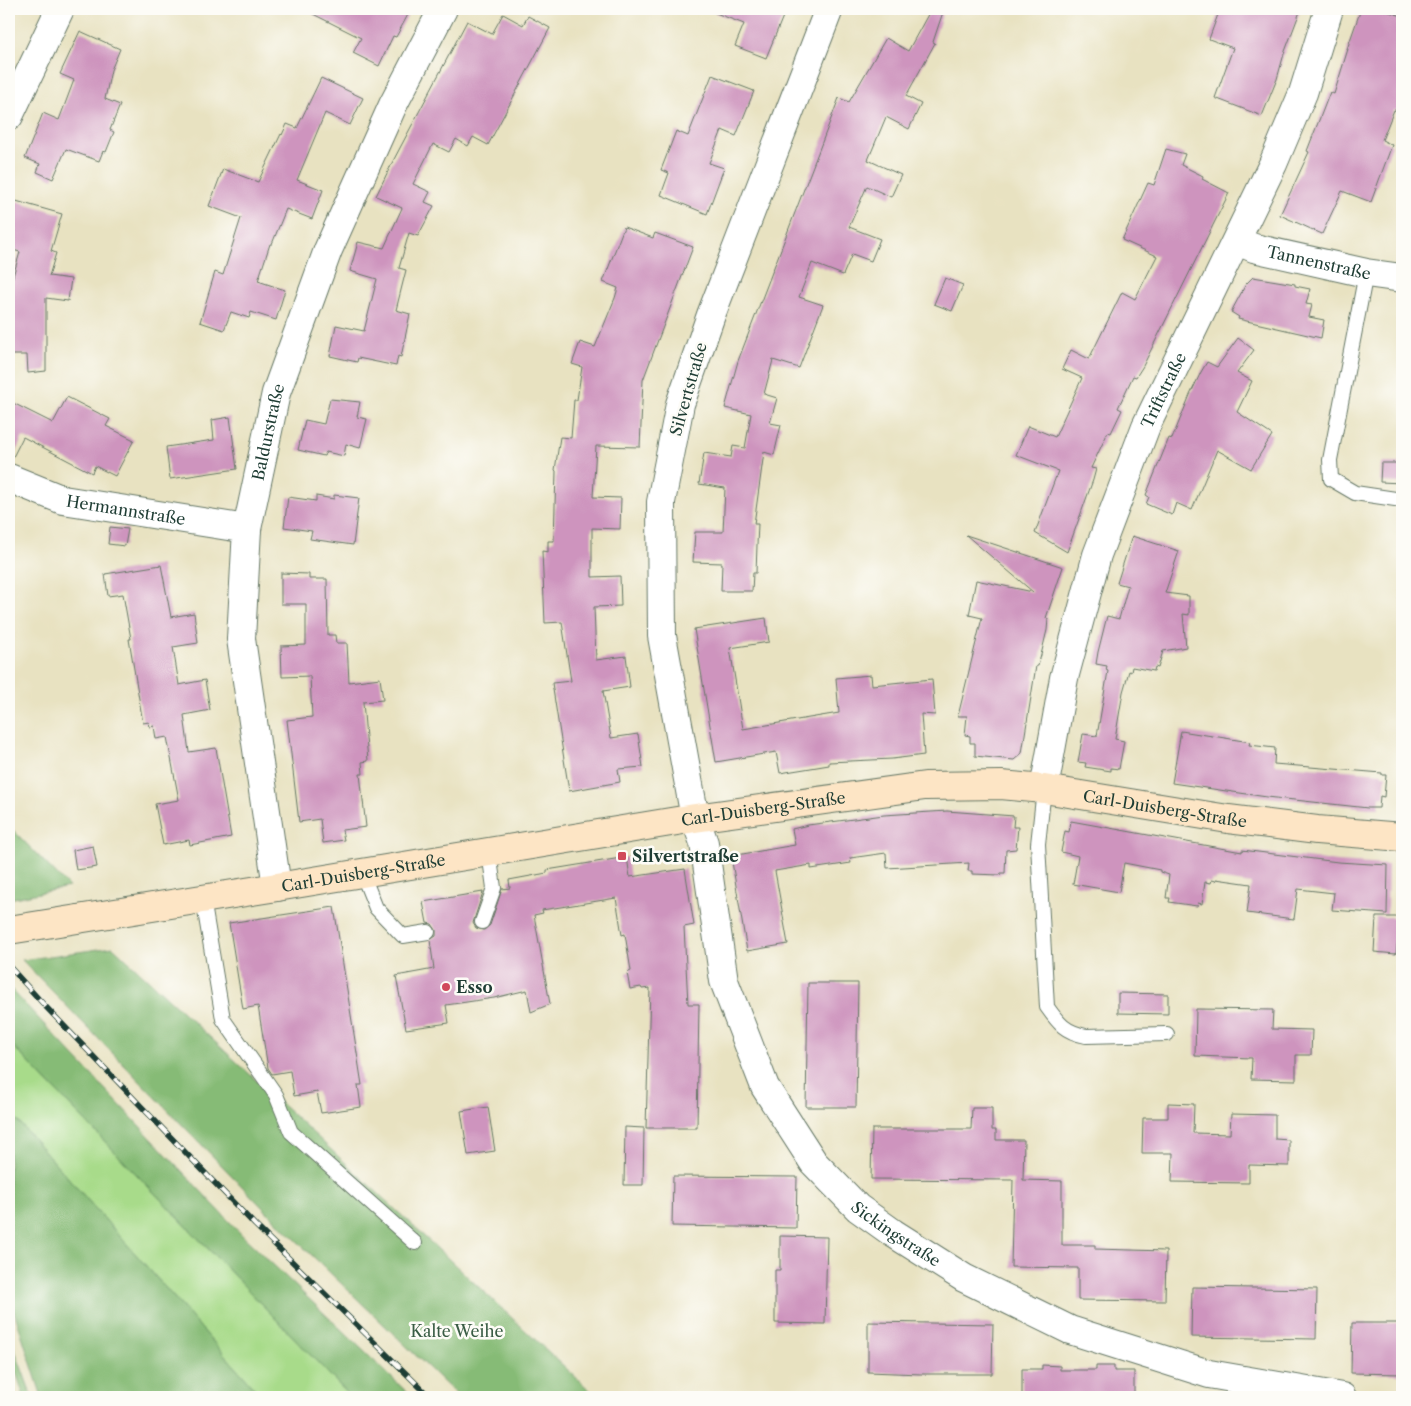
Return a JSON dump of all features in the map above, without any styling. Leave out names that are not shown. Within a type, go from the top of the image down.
[{"type":"main road","name":"Carl-Duisberg-Straße","points":[[9,930],[695,818],[925,786],[1001,785],[1044,789],[1228,819],[1317,830],[1402,837]]},
{"type":"street","points":[[9,116],[60,9]]},
{"type":"street","name":"Baldurstraße","points":[[277,887],[242,640],[246,528],[276,393],[328,250],[393,105],[443,9]]},
{"type":"street","name":"Silvertstraße","points":[[695,818],[662,636],[661,502],[680,404],[711,315],[829,9]]},
{"type":"street","name":"Triftstraße","points":[[1044,789],[1064,678],[1097,555],[1146,426],[1274,164],[1303,93],[1330,9]]},
{"type":"street","name":"Tannenstraße","points":[[1237,241],[1254,248],[1366,273],[1402,278]]},
{"type":"street","name":"Hermannstraße","points":[[9,478],[63,500],[246,528]]},
{"type":"street","name":"Sickingstraße","points":[[695,818],[704,843],[724,981],[765,1087],[814,1163],[858,1208],[893,1233],[964,1278],[1070,1330],[1209,1374],[1342,1397]]},
{"type":"lane","points":[[1366,273],[1330,460],[1331,479],[1355,493],[1402,500]]},
{"type":"lane","points":[[1044,789],[1038,844],[1047,1007],[1060,1026],[1074,1034],[1086,1036],[1167,1034]]},
{"type":"lane","points":[[482,922],[494,888],[489,852]]},
{"type":"lane","points":[[362,873],[376,908],[403,936],[428,932]]},
{"type":"lane","points":[[203,899],[223,1019],[276,1095],[291,1132],[415,1243]]},
{"type":"green space","points":[[9,826],[69,887],[9,899]]},
{"type":"green space","name":"Kalte Weihe","points":[[113,947],[597,1397],[459,1397],[267,1212],[22,960]]},
{"type":"green space","name":"Kalte Weihe","points":[[9,987],[243,1236],[412,1397],[351,1397],[9,1042]]},
{"type":"green space","points":[[9,1042],[351,1397],[262,1397],[9,1111]]},
{"type":"green space","points":[[9,1111],[262,1397],[42,1397],[9,1296]]},
{"type":"green space","points":[[9,1334],[32,1397],[24,1397],[9,1350]]},
{"type":"building","points":[[303,9],[411,9],[396,37],[393,36],[379,66],[353,53],[361,38]]},
{"type":"building","points":[[709,9],[771,9],[784,14],[766,58],[735,46],[744,24]]},
{"type":"building","points":[[931,9],[944,9],[933,42],[935,43],[906,96],[921,104],[909,129],[886,117],[868,160],[901,175],[891,197],[867,186],[849,227],[880,239],[871,261],[852,254],[843,275],[812,263],[799,297],[823,305],[799,368],[773,360],[764,394],[777,398],[770,423],[781,425],[774,455],[764,452],[754,524],[758,524],[756,573],[753,573],[752,591],[721,591],[722,563],[693,562],[695,532],[723,532],[725,488],[699,484],[704,453],[731,457],[733,446],[745,448],[751,414],[725,408],[738,361],[839,98],[849,102],[886,38],[908,51]]},
{"type":"building","points":[[1220,9],[1301,9],[1262,116],[1215,98],[1233,48],[1209,39]]},
{"type":"building","points":[[1361,9],[1380,9],[1402,16],[1402,112],[1394,110],[1382,140],[1392,145],[1371,202],[1342,191],[1322,234],[1280,215],[1309,152],[1307,151],[1330,92],[1334,94]]},
{"type":"building","points":[[503,14],[523,25],[528,16],[550,28],[488,145],[473,137],[468,146],[456,139],[449,152],[433,144],[413,184],[430,192],[425,202],[434,206],[418,236],[409,233],[399,268],[406,270],[396,310],[410,314],[401,357],[398,356],[396,366],[358,358],[357,362],[330,356],[336,325],[364,331],[377,279],[350,271],[358,242],[384,248],[402,208],[376,196],[392,163],[467,21],[492,34]]},
{"type":"building","points":[[80,31],[120,49],[111,70],[105,99],[120,105],[110,130],[114,132],[106,152],[103,151],[99,161],[66,149],[53,179],[37,172],[40,164],[25,158],[43,113],[59,120],[74,80],[60,74]]},
{"type":"building","points":[[712,75],[754,91],[736,136],[722,130],[709,163],[724,168],[707,214],[661,195],[669,173],[661,170],[676,131],[688,136]]},
{"type":"building","points":[[321,78],[363,98],[350,125],[325,113],[297,180],[323,190],[312,219],[286,209],[272,244],[270,244],[258,281],[285,290],[276,320],[251,312],[249,318],[231,312],[224,330],[200,322],[215,272],[223,275],[241,218],[209,206],[223,169],[258,182],[287,124],[297,128]]},
{"type":"building","points":[[1166,149],[1185,154],[1181,165],[1203,176],[1202,179],[1229,193],[1143,366],[1136,377],[1133,376],[1118,408],[1122,410],[1111,433],[1108,432],[1091,468],[1096,469],[1093,480],[1067,552],[1035,533],[1058,471],[1016,455],[1028,426],[1055,437],[1082,378],[1062,369],[1071,350],[1089,359],[1122,292],[1135,299],[1157,256],[1122,240],[1148,183],[1154,185]]},
{"type":"building","points":[[9,199],[62,214],[51,251],[56,253],[49,276],[71,279],[68,301],[46,298],[46,371],[28,373],[27,355],[9,355],[9,290],[20,252],[9,249]]},
{"type":"building","points":[[624,227],[653,238],[655,233],[693,247],[643,380],[640,447],[596,446],[593,497],[621,498],[620,529],[592,528],[592,577],[620,576],[621,606],[594,607],[596,660],[626,656],[630,687],[603,691],[611,738],[638,734],[643,767],[618,769],[620,782],[569,791],[552,683],[571,681],[562,622],[545,623],[542,551],[548,552],[548,541],[554,541],[555,470],[560,437],[571,438],[574,400],[577,400],[582,367],[572,364],[580,342],[595,347],[615,298],[618,288],[603,282]]},
{"type":"building","points":[[1253,277],[1295,284],[1295,286],[1310,289],[1306,304],[1312,305],[1309,317],[1324,320],[1321,338],[1238,319],[1239,317],[1231,312],[1246,284]]},
{"type":"building","points":[[945,278],[963,285],[952,311],[934,304]]},
{"type":"building","points":[[1238,338],[1254,350],[1237,373],[1252,381],[1237,412],[1272,435],[1251,469],[1217,450],[1192,510],[1176,503],[1172,515],[1146,504],[1149,497],[1146,495],[1169,438],[1172,439],[1201,372],[1207,362],[1217,367]]},
{"type":"building","points":[[67,397],[110,419],[106,426],[134,440],[115,476],[95,466],[92,473],[23,437],[9,463],[9,401],[53,423]]},
{"type":"building","points":[[330,399],[360,402],[357,417],[367,419],[360,448],[346,444],[344,456],[326,452],[324,456],[298,450],[305,420],[324,424]]},
{"type":"building","points":[[230,417],[237,469],[170,479],[166,447],[214,440],[212,420]]},
{"type":"building","points":[[1381,463],[1402,463],[1402,483],[1380,482]]},
{"type":"building","points":[[334,495],[359,498],[353,545],[310,539],[312,531],[284,527],[288,497],[316,501],[316,496],[334,499]]},
{"type":"building","points":[[110,527],[128,529],[125,546],[108,544]]},
{"type":"building","points":[[966,535],[1063,567],[1046,618],[1048,619],[1047,630],[1038,666],[1036,666],[1022,753],[1014,760],[975,756],[975,743],[970,743],[970,736],[965,735],[967,716],[958,716],[982,618],[969,615],[976,580],[1033,592]]},
{"type":"building","points":[[1132,536],[1179,551],[1165,593],[1189,596],[1189,615],[1183,614],[1186,647],[1163,651],[1158,668],[1155,667],[1154,671],[1132,667],[1131,672],[1129,671],[1123,692],[1115,739],[1124,741],[1119,769],[1111,768],[1111,771],[1085,767],[1086,763],[1078,762],[1083,734],[1097,736],[1108,671],[1106,670],[1107,666],[1096,664],[1098,652],[1107,616],[1119,619],[1128,586],[1117,583]]},
{"type":"building","points":[[161,565],[171,617],[194,613],[198,643],[173,647],[179,685],[205,680],[210,710],[184,715],[189,752],[216,748],[231,837],[190,845],[189,840],[163,845],[155,804],[179,800],[167,737],[156,739],[154,726],[150,727],[149,722],[143,723],[123,594],[108,596],[105,574]]},
{"type":"building","points":[[281,573],[309,574],[309,579],[327,579],[328,635],[335,635],[336,643],[347,643],[349,682],[380,678],[383,700],[363,702],[368,761],[362,762],[363,774],[360,774],[366,827],[342,830],[344,840],[323,843],[320,819],[299,822],[287,720],[312,717],[310,676],[282,677],[281,646],[306,645],[306,604],[281,604]]},
{"type":"building","points":[[766,618],[769,642],[730,648],[743,729],[839,713],[836,678],[871,675],[872,685],[932,679],[935,715],[921,714],[924,755],[892,759],[829,762],[829,765],[780,773],[776,752],[716,762],[694,629]]},
{"type":"building","points":[[1181,731],[1250,742],[1249,745],[1275,748],[1274,764],[1382,773],[1382,775],[1386,775],[1384,797],[1380,796],[1379,808],[1368,808],[1267,797],[1172,783]]},
{"type":"building","points":[[947,811],[1014,816],[1013,827],[1018,827],[1016,849],[1006,850],[1005,873],[1000,875],[972,874],[972,871],[968,871],[969,863],[887,868],[886,853],[850,858],[851,863],[811,869],[811,865],[775,871],[788,944],[747,951],[731,856],[795,845],[792,829],[808,825],[884,815]]},
{"type":"building","points":[[1071,821],[1242,852],[1242,850],[1338,862],[1388,865],[1387,914],[1332,910],[1334,893],[1298,889],[1294,919],[1247,913],[1251,884],[1216,879],[1216,881],[1212,880],[1211,883],[1205,882],[1202,904],[1198,903],[1197,906],[1169,902],[1170,898],[1166,898],[1169,875],[1160,872],[1160,870],[1124,863],[1119,892],[1073,884],[1078,856],[1061,852],[1065,831],[1069,832]]},
{"type":"building","points":[[93,846],[97,867],[76,870],[73,850]]},
{"type":"building","points":[[627,857],[630,877],[685,869],[694,925],[684,927],[688,1004],[699,1004],[697,1128],[646,1128],[650,988],[630,989],[627,973],[631,971],[625,934],[622,935],[616,898],[542,910],[543,913],[534,915],[550,1004],[531,1012],[527,990],[494,998],[446,1005],[449,1023],[406,1029],[396,976],[434,969],[430,940],[436,936],[436,930],[432,924],[427,923],[423,902],[483,892],[473,923],[476,928],[484,930],[490,925],[502,889],[510,888],[509,880],[547,873],[547,870]]},
{"type":"building","points":[[334,907],[362,1085],[358,1085],[361,1107],[321,1113],[317,1092],[294,1096],[290,1071],[272,1074],[268,1068],[258,1006],[243,1009],[229,923]]},
{"type":"building","points":[[1376,917],[1402,917],[1402,935],[1397,944],[1396,954],[1374,952]]},
{"type":"building","points":[[808,983],[858,983],[856,1107],[806,1107]]},
{"type":"building","points":[[1118,993],[1168,994],[1168,1014],[1118,1013]]},
{"type":"building","points":[[1196,1009],[1273,1010],[1272,1029],[1312,1030],[1311,1055],[1296,1055],[1296,1080],[1251,1079],[1252,1058],[1195,1056]]},
{"type":"building","points":[[1168,1103],[1194,1104],[1193,1133],[1230,1134],[1231,1114],[1275,1115],[1275,1139],[1289,1140],[1289,1166],[1249,1165],[1249,1183],[1172,1182],[1173,1153],[1142,1153],[1143,1118],[1168,1118]]},
{"type":"building","points":[[488,1107],[495,1151],[468,1155],[461,1111]]},
{"type":"building","points":[[972,1108],[992,1108],[992,1130],[996,1130],[996,1140],[1024,1140],[1023,1180],[1062,1181],[1062,1245],[1095,1245],[1095,1249],[1166,1251],[1165,1301],[1078,1300],[1078,1268],[1011,1267],[1013,1180],[871,1179],[872,1129],[971,1129]]},
{"type":"building","points":[[625,1127],[644,1128],[643,1185],[624,1185]]},
{"type":"building","points":[[673,1176],[797,1177],[796,1228],[672,1226]]},
{"type":"building","points":[[780,1236],[827,1237],[825,1324],[775,1323],[775,1270],[780,1270]]},
{"type":"building","points":[[1192,1287],[1317,1289],[1316,1339],[1191,1337]]},
{"type":"building","points":[[868,1322],[993,1324],[992,1374],[868,1372]]},
{"type":"building","points":[[1352,1323],[1402,1323],[1402,1374],[1351,1373]]},
{"type":"building","points":[[1042,1365],[1060,1366],[1060,1370],[1096,1370],[1096,1366],[1114,1366],[1114,1371],[1134,1371],[1134,1397],[1022,1397],[1022,1369],[1042,1369]]},
{"type":"railway","points":[[9,966],[255,1225],[430,1397]]},
{"type":"place","name":"Silvertstraße","points":[[622,856]]},
{"type":"place","name":"Esso","points":[[446,987]]}]
